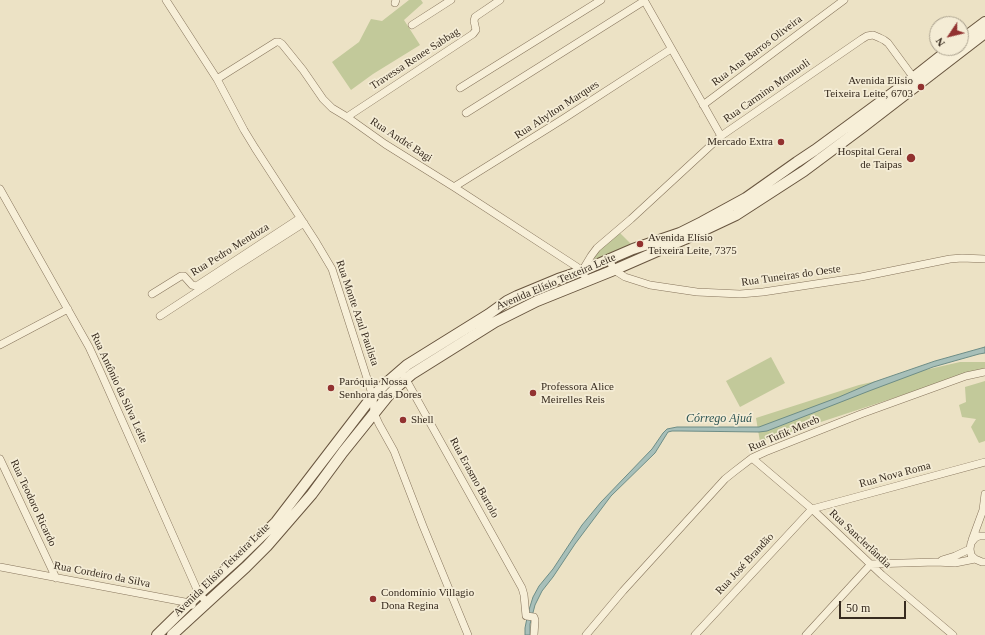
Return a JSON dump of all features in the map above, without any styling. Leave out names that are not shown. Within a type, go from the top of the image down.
[{"type":"main road","points":[[969,34],[985,22]]},
{"type":"main road","name":"Avenida Elísio Teixeira Leite","points":[[172,635],[267,546],[312,494],[404,374],[432,349],[517,296],[582,271],[633,249],[680,233],[746,198],[985,33]]},
{"type":"main road","name":"Avenida Elísio Teixeira Leite","points":[[157,635],[276,522],[373,397],[384,385],[494,322],[537,301],[686,239],[736,215],[804,171],[863,127],[943,56]]},
{"type":"street","name":"Rua Monte Azul Paulista","points":[[166,0],[217,79],[252,142],[323,252],[332,269],[373,397],[374,413],[394,451],[468,635]]},
{"type":"street","points":[[412,25],[451,0]]},
{"type":"street","name":"Travessa Renee Sabbag","points":[[347,117],[473,34],[476,30],[474,21],[475,17],[500,0]]},
{"type":"street","points":[[460,88],[600,0]]},
{"type":"street","points":[[466,114],[644,0],[721,136]]},
{"type":"street","name":"Rua Ana Barros Oliveira","points":[[703,105],[844,0]]},
{"type":"street","name":"Rua Carmino Montuoli","points":[[582,271],[597,248],[631,219],[721,136],[854,44],[868,36],[875,36],[884,40],[916,81]]},
{"type":"street","name":"Rua André Bagi","points":[[217,79],[276,42],[279,42],[299,64],[327,104],[337,112],[347,117],[385,144],[454,187],[582,271]]},
{"type":"street","name":"Rua Ahylton Marques","points":[[454,187],[556,124],[671,49]]},
{"type":"street","name":"Rua Antônio da Silva Leite","points":[[0,189],[89,347],[199,594],[207,602]]},
{"type":"street","name":"Rua Pedro Mendoza","points":[[152,294],[181,276],[184,276],[192,285],[196,286],[302,221]]},
{"type":"street","name":"Rua Pedro Mendoza","points":[[160,316],[302,221]]},
{"type":"street","name":"Rua Tuneiras do Oeste","points":[[614,270],[625,277],[650,285],[697,292],[740,294],[770,291],[861,277],[950,259],[962,258],[985,260]]},
{"type":"street","points":[[609,259],[614,270]]},
{"type":"street","points":[[582,271],[586,281]]},
{"type":"street","points":[[0,345],[68,309]]},
{"type":"street","name":"Rua Tufik Mereb","points":[[586,635],[623,591],[726,479],[752,458],[861,414],[966,376],[985,372]]},
{"type":"street","name":"Rua Erasmo Bartolo","points":[[404,374],[522,588],[526,616],[534,617],[535,620],[534,635]]},
{"type":"street","name":"Rua Sanclerlândia","points":[[752,458],[812,509],[882,574],[953,635]]},
{"type":"street","name":"Rua Teodoro Ricardo","points":[[0,459],[56,578]]},
{"type":"street","name":"Rua Nova Roma","points":[[812,509],[985,462]]},
{"type":"street","points":[[985,494],[983,510],[970,549],[971,554],[975,559],[985,562]]},
{"type":"street","name":"Rua José Brandão","points":[[696,635],[812,509]]},
{"type":"street","points":[[983,510],[985,519]]},
{"type":"street","points":[[972,540],[979,536],[985,536]]},
{"type":"street","points":[[936,562],[970,549]]},
{"type":"street","points":[[806,635],[871,564],[936,562],[955,563],[975,559]]},
{"type":"street","name":"Rua Cordeiro da Silva","points":[[0,567],[190,603]]},
{"type":"street","points":[[190,603],[198,610]]},
{"type":"green space","points":[[409,0],[421,0],[423,3],[404,20],[420,45],[373,74],[351,90],[332,62],[359,42],[371,19],[382,21]]},
{"type":"green space","points":[[617,230],[636,249],[580,272]]},
{"type":"green space","points":[[771,357],[785,383],[740,407],[726,381]]},
{"type":"green space","points":[[960,362],[985,362],[985,368],[760,442],[756,418],[859,385]]},
{"type":"green space","points":[[985,381],[985,441],[979,443],[971,427],[976,419],[962,417],[959,405],[966,402],[965,387]]},
{"type":"water","points":[[985,347],[985,353],[933,367],[767,431],[668,432],[655,453],[611,496],[575,544],[542,591],[535,605],[530,624],[530,635],[525,635],[528,613],[533,597],[539,586],[553,569],[582,525],[601,502],[652,449],[667,429],[677,427],[759,427],[839,397],[874,382],[935,361]]},
{"type":"place","name":"Avenida Elísio Teixeira Leite, 6703","points":[[921,87]]},
{"type":"place","name":"Mercado Extra","points":[[781,142]]},
{"type":"place","name":"Hospital Geral de Taipas","points":[[911,158]]},
{"type":"place","name":"Avenida Elísio Teixeira Leite, 7375","points":[[640,244]]},
{"type":"place","name":"Paróquia Nossa Senhora das Dores","points":[[331,388]]},
{"type":"place","name":"Professora Alice Meirelles Reis","points":[[533,393]]},
{"type":"place","name":"Shell","points":[[403,420]]},
{"type":"place","name":"Condomínio Villagio Dona Regina","points":[[373,599]]},
{"type":"water label","name":"Córrego Ajuá","points":[[719,419]]}]
